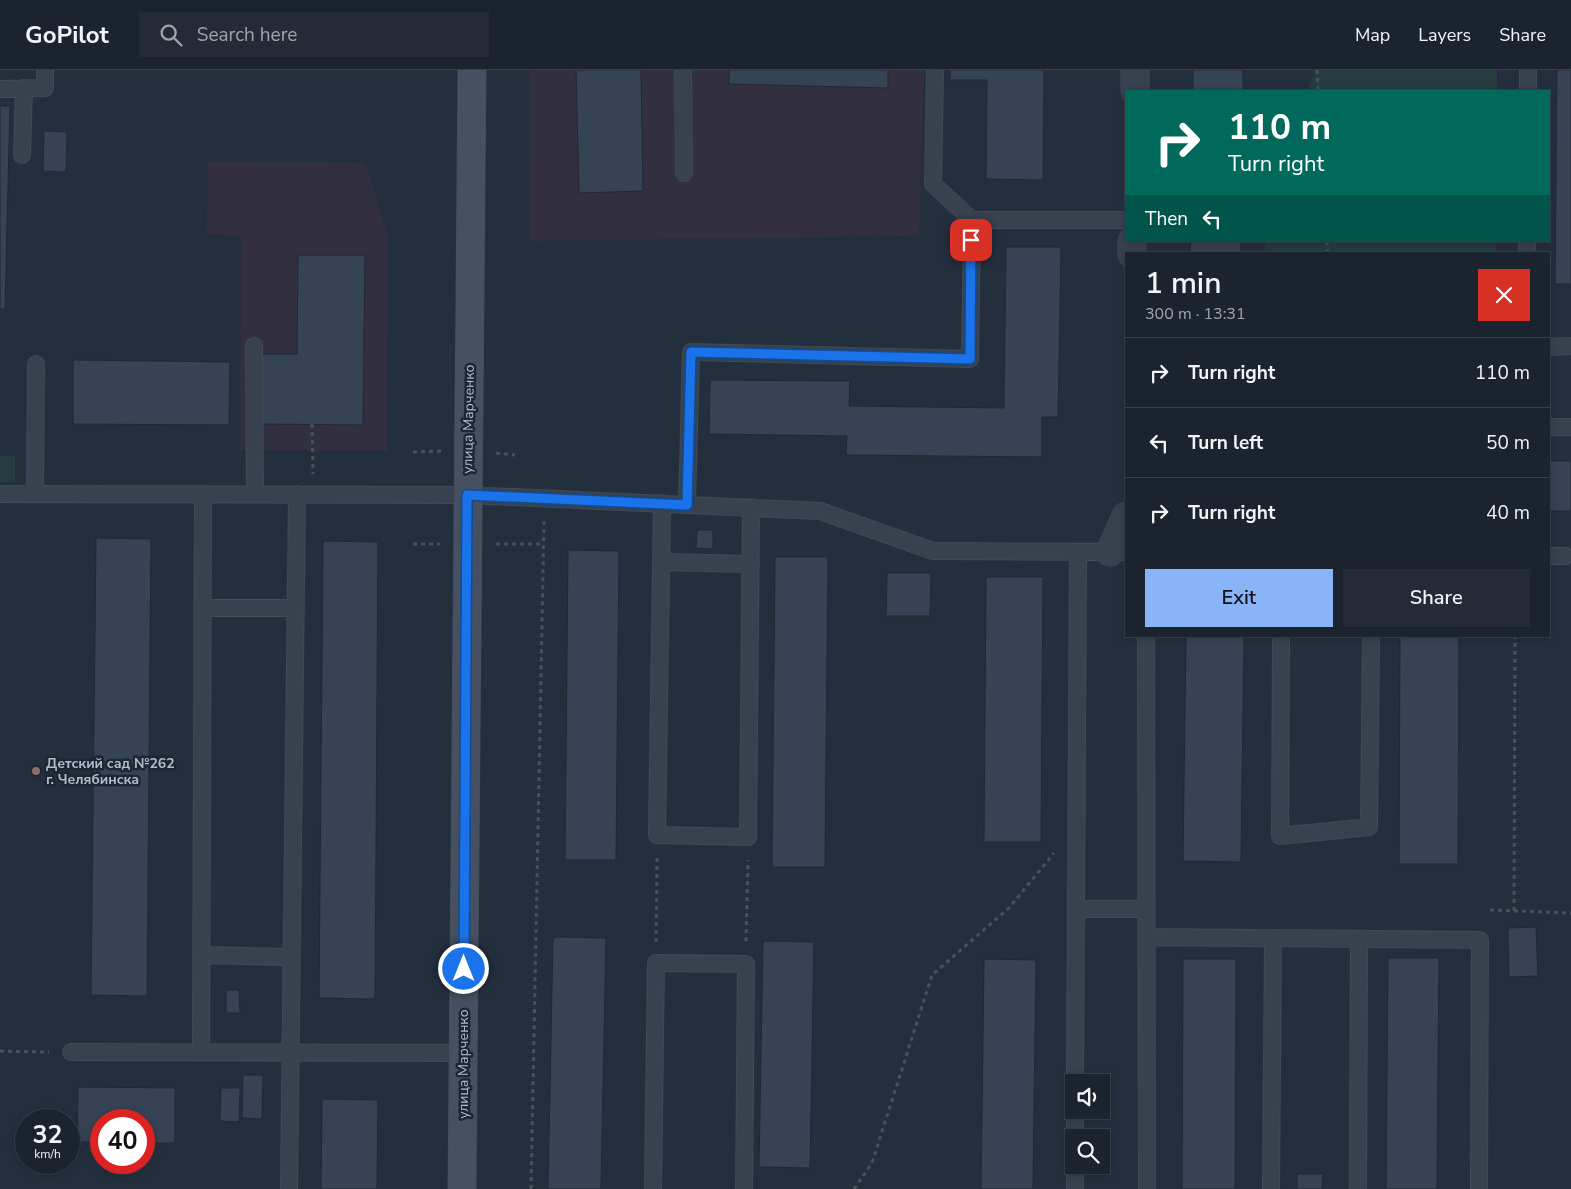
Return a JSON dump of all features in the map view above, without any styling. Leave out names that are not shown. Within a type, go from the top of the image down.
[{"type":"street","name":"улица Марченко","points":[[462,1189],[472,70]]},
{"type":"street","points":[[1135,70],[1135,90]]},
{"type":"street","points":[[1118,552],[1125,520]]},
{"type":"lane","points":[[0,89],[44,88],[45,70]]},
{"type":"lane","points":[[683,70],[684,173]]},
{"type":"lane","points":[[935,70],[933,184],[972,220],[1125,220]]},
{"type":"lane","points":[[1528,70],[1528,90]]},
{"type":"lane","points":[[22,155],[24,88]]},
{"type":"lane","points":[[687,505],[691,352],[970,359],[972,220]]},
{"type":"lane","points":[[254,346],[255,494]]},
{"type":"lane","points":[[1550,347],[1571,346]]},
{"type":"lane","points":[[35,494],[36,364]]},
{"type":"lane","points":[[1550,427],[1571,427]]},
{"type":"lane","points":[[0,494],[467,495],[820,511],[933,551],[1118,552]]},
{"type":"lane","points":[[201,1052],[203,494]]},
{"type":"lane","points":[[289,1189],[296,608],[305,494]]},
{"type":"lane","points":[[662,503],[658,835],[748,837],[751,508]]},
{"type":"lane","points":[[1075,1074],[1078,552]]},
{"type":"lane","points":[[661,562],[751,564]]},
{"type":"lane","points":[[202,608],[296,608]]},
{"type":"lane","points":[[1146,637],[1147,1189]]},
{"type":"lane","points":[[1282,637],[1280,836],[1369,827],[1371,637]]},
{"type":"lane","points":[[1076,909],[1146,909]]},
{"type":"lane","points":[[1146,937],[1480,940],[1479,1189]]},
{"type":"lane","points":[[1271,1189],[1273,938]]},
{"type":"lane","points":[[1358,1189],[1359,940]]},
{"type":"lane","points":[[201,955],[291,957]]},
{"type":"lane","points":[[653,1189],[656,963],[746,964],[744,1189]]},
{"type":"lane","points":[[71,1052],[463,1053]]},
{"type":"lane","points":[[1074,1189],[1075,1174]]},
{"type":"path","points":[[1317,70],[1318,90]]},
{"type":"path","points":[[305,494],[312,424]]},
{"type":"path","points":[[531,1189],[544,498]]},
{"type":"path","points":[[1514,911],[1515,637]]},
{"type":"path","points":[[854,1189],[872,1163],[932,975],[1009,908],[1077,824]]},
{"type":"path","points":[[656,963],[658,835]]},
{"type":"path","points":[[746,964],[748,837]]},
{"type":"path","points":[[1490,910],[1571,913]]},
{"type":"path","points":[[0,1051],[71,1052]]},
{"type":"shaded area","points":[[530,70],[924,70],[919,236],[529,241]]},
{"type":"shaded area","points":[[208,161],[366,163],[388,238],[387,451],[240,450],[241,236],[207,234]]},
{"type":"green space","points":[[1315,70],[1497,70],[1497,90],[1308,90]]},
{"type":"green space","points":[[1265,242],[1496,242],[1496,252],[1265,252]]},
{"type":"green space","points":[[0,456],[15,456],[15,482],[0,482]]},
{"type":"building","points":[[576,70],[641,70],[643,191],[579,193]]},
{"type":"building","points":[[729,70],[888,70],[888,88],[729,84]]},
{"type":"building","points":[[950,70],[1044,70],[1043,180],[986,179],[987,80],[950,80]]},
{"type":"building","points":[[1193,70],[1243,70],[1243,90],[1193,90]]},
{"type":"building","points":[[1557,70],[1571,70],[1571,284],[1555,284]]},
{"type":"building","points":[[0,106],[10,106],[5,309],[0,309]]},
{"type":"building","points":[[44,131],[67,132],[66,172],[43,171]]},
{"type":"building","points":[[1191,242],[1241,242],[1241,252],[1190,252]]},
{"type":"building","points":[[1006,247],[1061,247],[1058,417],[1042,417],[1042,457],[846,455],[847,436],[709,434],[710,380],[850,381],[849,406],[1004,408]]},
{"type":"building","points":[[298,255],[365,255],[363,425],[261,424],[262,354],[297,354]]},
{"type":"building","points":[[73,360],[230,362],[229,425],[73,424]]},
{"type":"building","points":[[1550,461],[1571,461],[1571,511],[1550,511]]},
{"type":"building","points":[[697,530],[713,530],[713,549],[696,548]]},
{"type":"building","points":[[96,538],[151,539],[147,996],[91,995]]},
{"type":"building","points":[[323,541],[378,542],[375,999],[319,998]]},
{"type":"building","points":[[568,550],[619,551],[616,860],[565,860]]},
{"type":"building","points":[[775,557],[828,557],[825,867],[772,867]]},
{"type":"building","points":[[887,573],[931,573],[930,616],[886,616]]},
{"type":"building","points":[[986,577],[1043,577],[1041,842],[984,842]]},
{"type":"building","points":[[1186,637],[1244,637],[1241,862],[1183,861]]},
{"type":"building","points":[[1400,637],[1459,637],[1458,864],[1399,864]]},
{"type":"building","points":[[1536,927],[1538,976],[1509,977],[1508,928]]},
{"type":"building","points":[[553,937],[606,938],[601,1189],[548,1189]]},
{"type":"building","points":[[763,941],[814,942],[810,1168],[759,1167]]},
{"type":"building","points":[[1388,958],[1439,958],[1437,1189],[1386,1189]]},
{"type":"building","points":[[984,959],[1036,960],[1033,1189],[981,1189]]},
{"type":"building","points":[[1183,959],[1236,959],[1235,1189],[1182,1189]]},
{"type":"building","points":[[226,990],[239,990],[240,1013],[226,1013]]},
{"type":"building","points":[[243,1075],[263,1075],[262,1119],[242,1118]]},
{"type":"building","points":[[78,1087],[175,1088],[175,1143],[155,1143],[155,1109],[90,1109],[90,1142],[80,1142],[80,1109],[78,1109]]},
{"type":"building","points":[[221,1088],[240,1088],[239,1122],[220,1121]]},
{"type":"building","points":[[322,1099],[378,1100],[377,1189],[321,1189]]},
{"type":"building","points":[[1297,1174],[1323,1174],[1322,1189],[1297,1189]]},
{"type":"place","name":"Детский сад №262 г. Челябинска","points":[[36,771]]},
{"type":"route","points":[[464,969],[467,495],[687,505],[691,352],[970,359],[971,240]]}]
